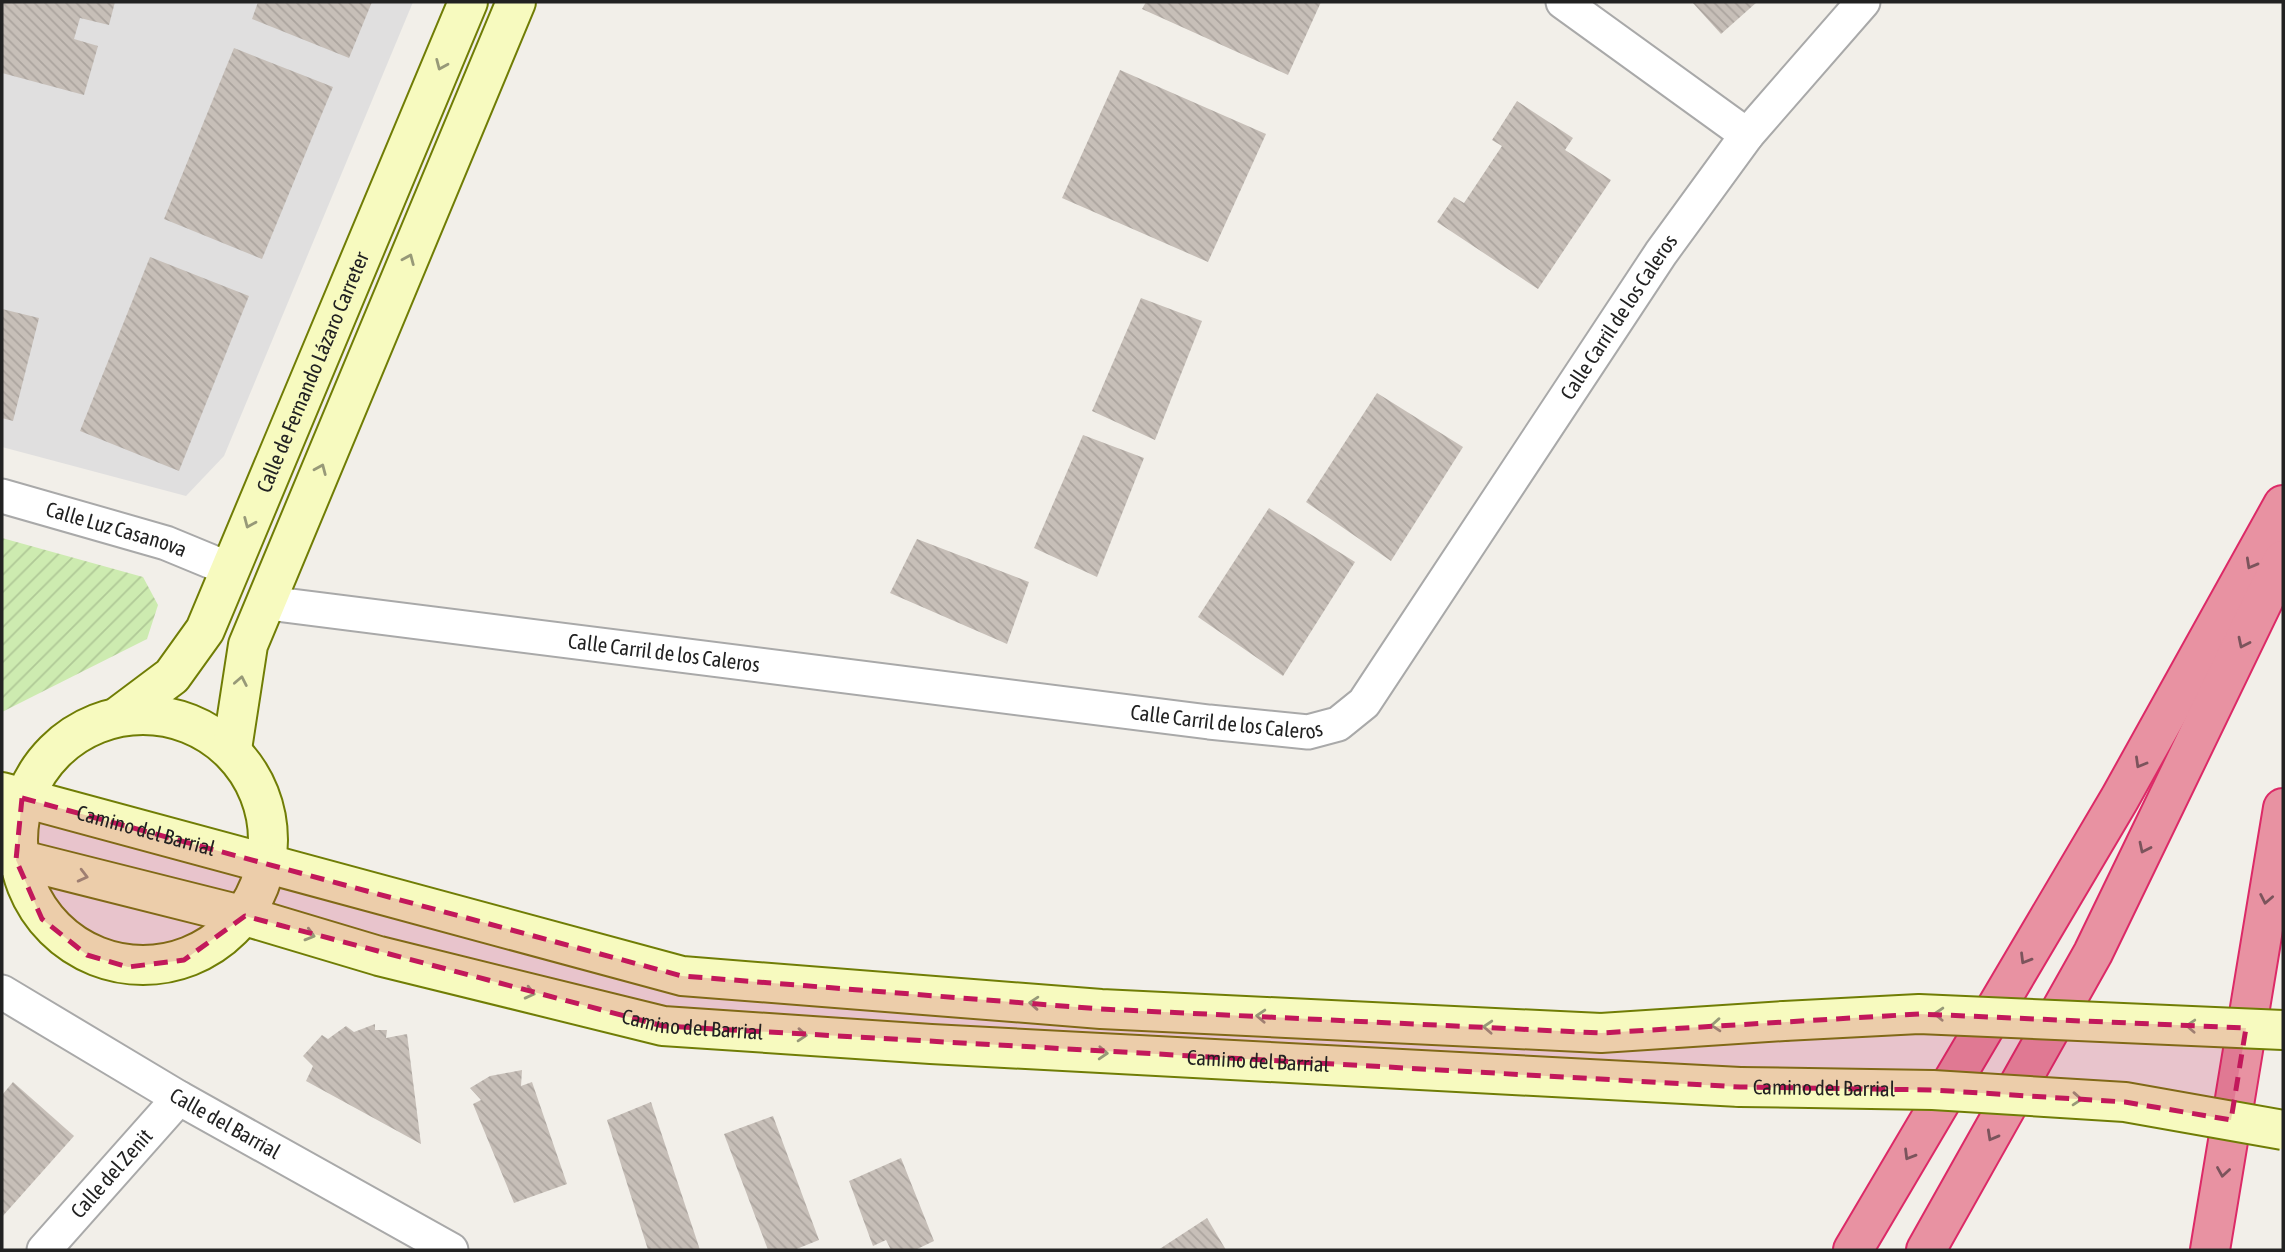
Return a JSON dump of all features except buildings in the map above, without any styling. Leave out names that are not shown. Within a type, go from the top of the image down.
[{"type":"highway","points":[[1853,1250],[2120,798],[2283,505]]},
{"type":"highway","points":[[1926,1250],[2093,953],[2283,560]]},
{"type":"highway","points":[[2210,1250],[2283,808]]},
{"type":"main road","name":"Calle de Fernando Lázaro Carreter","points":[[120,715],[172,677],[205,630],[468,2]]},
{"type":"main road","points":[[232,749],[248,645],[268,603],[516,2]]},
{"type":"main road","points":[[120,715],[169,716],[200,726],[232,749],[262,794],[268,864],[245,916],[184,960],[128,967],[87,955],[42,919],[9,857],[12,795],[70,735],[120,715]]},
{"type":"main road","name":"Camino del Barrial","points":[[12,795],[682,976],[1101,1009],[1587,1032],[1919,1013],[2283,1030]]},
{"type":"main road","name":"Camino del Barrial","points":[[9,857],[245,916],[379,956],[663,1026],[944,1045],[1740,1087],[1933,1090],[2126,1102],[2283,1130]]},
{"type":"street","points":[[1563,2],[1747,135]]},
{"type":"street","name":"Calle Carril de los Caleros","points":[[268,603],[1209,722],[1308,732],[1338,724],[1364,703],[1661,253],[1747,135],[1863,2]]},
{"type":"street","name":"Calle Luz Casanova","points":[[2,496],[166,543],[229,569]]},
{"type":"street","name":"Calle del Barrial","points":[[2,992],[179,1098],[450,1250]]},
{"type":"street","name":"Calle del Zenit","points":[[44,1250],[179,1098]]},
{"type":"highlighted area","points":[[22,798],[682,976],[1101,1009],[1601,1033],[1919,1014],[2246,1028],[2231,1120],[2125,1102],[1933,1090],[1740,1087],[663,1026],[245,916],[184,960],[128,967],[87,955],[42,919],[16,860]]},
{"type":"shaded area","points":[[2,2],[413,2],[224,456],[186,496],[2,447]]},
{"type":"green space","points":[[2,538],[143,577],[158,605],[147,639],[2,712]]}]
